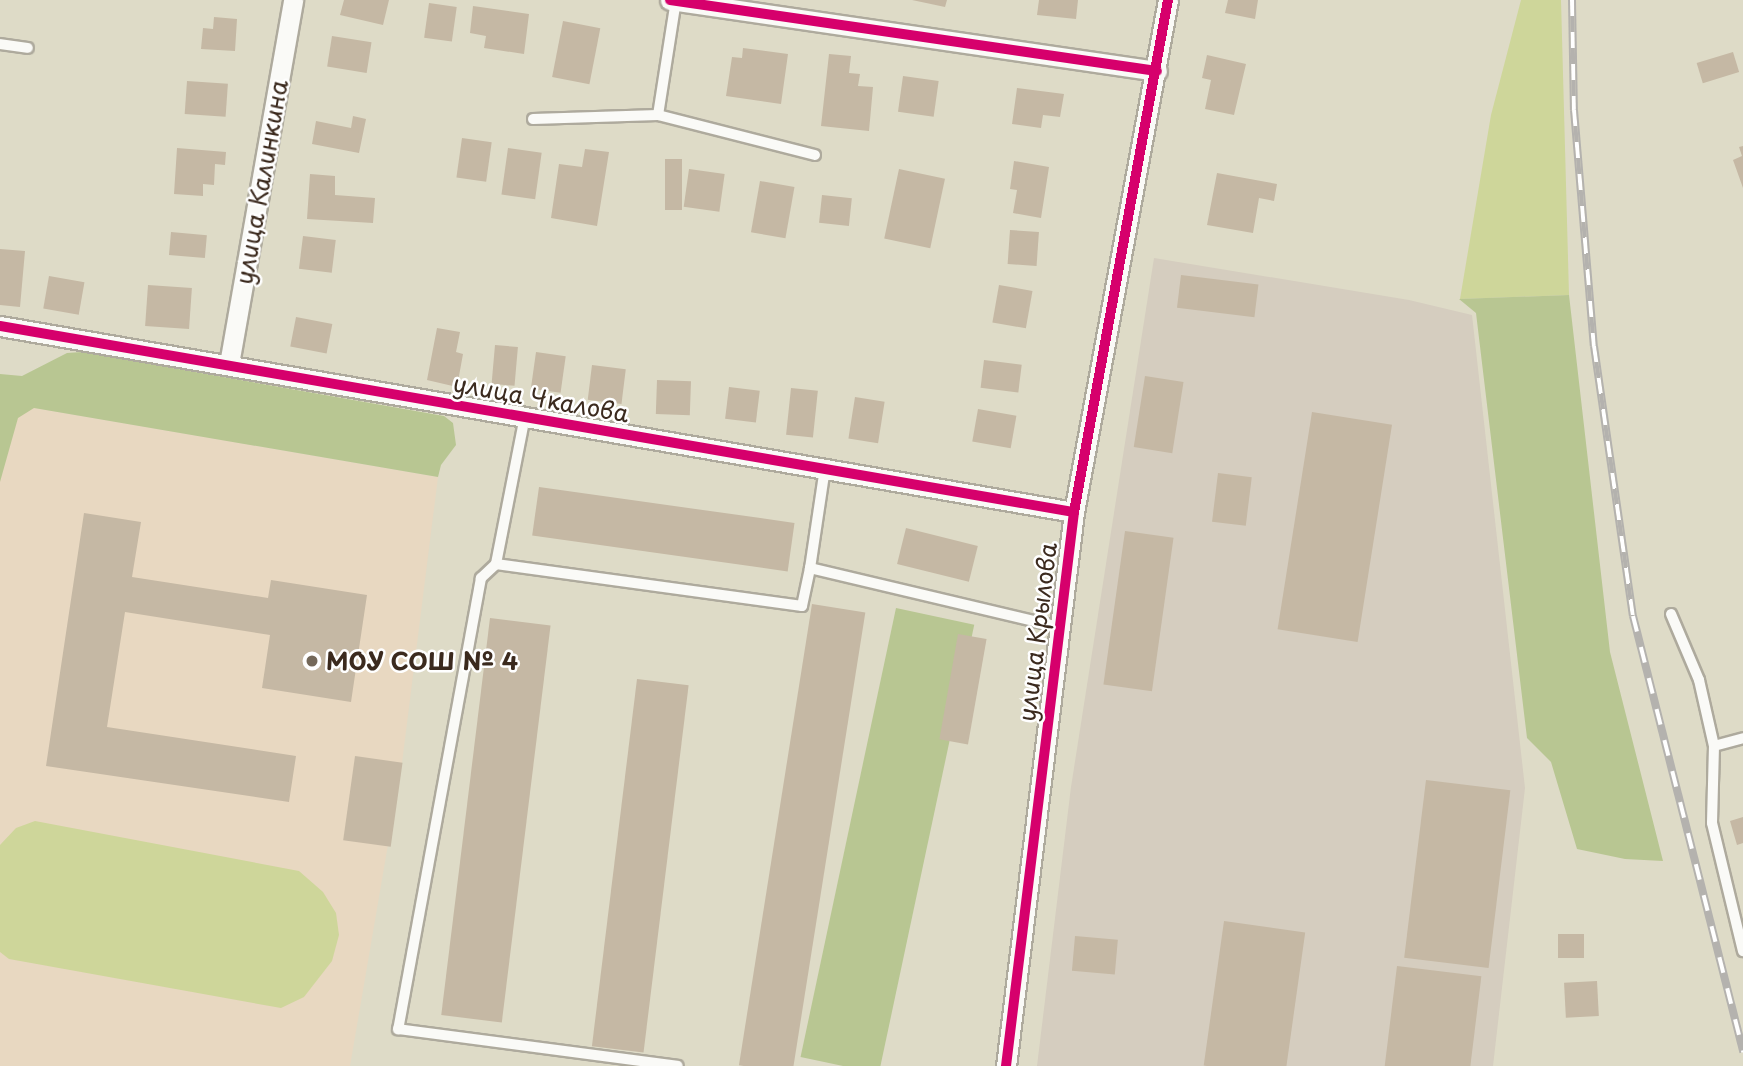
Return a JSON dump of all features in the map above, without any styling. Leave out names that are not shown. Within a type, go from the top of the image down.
[{"type":"street","name":"улица Калинкина","points":[[229,364],[293,0]]},
{"type":"street","points":[[670,0],[1157,71]]},
{"type":"street","name":"улица Крылова","points":[[1006,1066],[1074,512],[1168,0]]},
{"type":"street","name":"улица Чкалова","points":[[0,326],[1074,512]]},
{"type":"lane","points":[[658,115],[676,0]]},
{"type":"lane","points":[[0,44],[28,48]]},
{"type":"lane","points":[[533,118],[658,115],[815,155]]},
{"type":"lane","points":[[525,416],[496,564],[481,578],[398,1029],[678,1066]]},
{"type":"lane","points":[[496,564],[802,606],[825,468]]},
{"type":"lane","points":[[810,568],[1059,627]]},
{"type":"lane","points":[[1671,614],[1699,680],[1714,746],[1712,823],[1743,951]]},
{"type":"lane","points":[[1714,746],[1743,738]]},
{"type":"shaded area","points":[[1154,258],[1409,300],[1472,315],[1525,788],[1493,1066],[1037,1066],[1071,787]]},
{"type":"shaded area","points":[[0,402],[438,477],[402,763],[350,1066],[0,1066]]},
{"type":"green space","points":[[1521,0],[1561,0],[1569,295],[1460,299],[1491,115]]},
{"type":"green space","points":[[1569,295],[1610,652],[1663,861],[1625,859],[1577,849],[1551,762],[1527,738],[1476,313],[1459,299]]},
{"type":"green space","points":[[82,352],[444,416],[453,423],[456,445],[441,465],[438,477],[34,408],[18,418],[0,482],[0,374],[22,376],[67,353]]},
{"type":"green space","points":[[896,608],[974,625],[880,1066],[843,1066],[801,1057]]},
{"type":"green space","points":[[35,821],[299,871],[323,892],[336,913],[339,935],[332,961],[304,997],[281,1008],[9,959],[0,952],[0,845],[16,828]]},
{"type":"building","points":[[344,0],[389,0],[383,25],[340,15]]},
{"type":"building","points":[[912,0],[947,0],[945,7]]},
{"type":"building","points":[[1039,0],[1078,0],[1076,19],[1037,15]]},
{"type":"building","points":[[1228,0],[1258,0],[1255,19],[1225,13]]},
{"type":"building","points":[[429,3],[457,7],[452,42],[424,38]]},
{"type":"building","points":[[473,6],[529,14],[524,54],[484,48],[486,36],[470,33]]},
{"type":"building","points":[[214,17],[237,19],[235,51],[201,49],[203,28],[213,29]]},
{"type":"building","points":[[563,21],[600,28],[589,84],[552,77]]},
{"type":"building","points":[[332,36],[372,42],[367,73],[327,67]]},
{"type":"building","points":[[743,48],[788,54],[781,104],[726,96],[732,57],[742,58]]},
{"type":"building","points":[[1733,52],[1739,72],[1703,83],[1697,63]]},
{"type":"building","points":[[829,54],[851,56],[849,73],[860,74],[858,86],[873,87],[869,131],[821,126]]},
{"type":"building","points":[[1207,55],[1246,64],[1234,115],[1205,109],[1211,80],[1202,78]]},
{"type":"building","points":[[903,76],[939,81],[934,117],[898,112]]},
{"type":"building","points":[[187,81],[228,84],[226,117],[185,114]]},
{"type":"building","points":[[1017,88],[1064,94],[1060,117],[1043,115],[1041,128],[1012,124]]},
{"type":"building","points":[[353,116],[366,119],[359,153],[312,144],[316,121],[351,128]]},
{"type":"building","points":[[462,138],[492,142],[486,182],[456,178]]},
{"type":"building","points":[[1743,146],[1743,188],[1733,160],[1742,156],[1739,147]]},
{"type":"building","points":[[177,148],[226,152],[225,165],[215,164],[214,185],[203,184],[203,196],[174,194]]},
{"type":"building","points":[[508,148],[542,153],[535,199],[501,195]]},
{"type":"building","points":[[585,149],[609,152],[597,226],[551,218],[559,164],[582,167]]},
{"type":"building","points":[[665,159],[682,159],[682,210],[665,210]]},
{"type":"building","points":[[1014,161],[1049,167],[1041,218],[1013,213],[1017,190],[1010,189]]},
{"type":"building","points":[[689,169],[725,174],[719,212],[684,207]]},
{"type":"building","points":[[899,169],[945,179],[930,248],[884,238]]},
{"type":"building","points":[[1217,173],[1277,184],[1274,201],[1259,198],[1253,233],[1207,225]]},
{"type":"building","points":[[310,174],[335,176],[335,195],[375,198],[373,223],[307,219]]},
{"type":"building","points":[[760,181],[794,187],[785,238],[751,232]]},
{"type":"building","points":[[822,195],[852,198],[849,226],[819,223]]},
{"type":"building","points":[[1010,230],[1039,232],[1037,266],[1008,264]]},
{"type":"building","points":[[171,232],[207,235],[205,258],[169,255]]},
{"type":"building","points":[[303,236],[336,240],[332,273],[299,269]]},
{"type":"building","points":[[0,249],[25,251],[20,307],[0,305]]},
{"type":"building","points":[[1181,275],[1258,285],[1254,317],[1177,308]]},
{"type":"building","points":[[49,276],[84,282],[79,315],[43,308]]},
{"type":"building","points":[[148,285],[192,288],[189,329],[145,326]]},
{"type":"building","points":[[999,285],[1032,291],[1026,328],[992,322]]},
{"type":"building","points":[[296,317],[332,324],[327,354],[290,346]]},
{"type":"building","points":[[437,328],[460,332],[456,352],[463,354],[457,387],[427,380]]},
{"type":"building","points":[[495,345],[518,347],[515,386],[492,384]]},
{"type":"building","points":[[536,352],[566,356],[561,393],[531,389]]},
{"type":"building","points":[[984,360],[1022,365],[1018,392],[981,388]]},
{"type":"building","points":[[592,365],[626,369],[621,404],[588,400]]},
{"type":"building","points":[[1145,376],[1184,382],[1172,453],[1134,447]]},
{"type":"building","points":[[657,380],[691,381],[690,415],[656,414]]},
{"type":"building","points":[[729,387],[760,391],[756,423],[725,419]]},
{"type":"building","points":[[791,388],[818,391],[813,438],[786,435]]},
{"type":"building","points":[[855,397],[885,402],[878,443],[848,438]]},
{"type":"building","points":[[978,409],[1016,416],[1011,448],[972,441]]},
{"type":"building","points":[[1312,412],[1392,425],[1358,642],[1278,629]]},
{"type":"building","points":[[1218,473],[1252,477],[1246,526],[1212,522]]},
{"type":"building","points":[[539,487],[794,523],[788,571],[532,536]]},
{"type":"building","name":"МОУ СОШ № 4","points":[[84,513],[141,522],[132,577],[268,598],[271,580],[367,595],[351,702],[262,688],[270,635],[125,612],[107,727],[296,756],[289,802],[46,766]]},
{"type":"building","points":[[906,528],[978,546],[969,582],[897,564]]},
{"type":"building","points":[[1125,531],[1174,538],[1152,691],[1103,684]]},
{"type":"building","points":[[812,604],[865,612],[793,1066],[739,1065]]},
{"type":"building","points":[[490,618],[551,625],[502,1022],[441,1015]]},
{"type":"building","points":[[958,634],[987,639],[968,744],[939,739]]},
{"type":"building","points":[[637,679],[689,685],[644,1053],[592,1046]]},
{"type":"building","points":[[355,756],[403,763],[391,847],[343,840]]},
{"type":"building","points":[[1426,780],[1510,790],[1489,968],[1404,958]]},
{"type":"building","points":[[1743,817],[1743,843],[1737,845],[1730,821]]},
{"type":"building","points":[[1224,921],[1305,932],[1286,1066],[1204,1066]]},
{"type":"building","points":[[1558,934],[1584,934],[1584,958],[1558,958]]},
{"type":"building","points":[[1075,936],[1118,940],[1115,975],[1072,971]]},
{"type":"building","points":[[1397,966],[1481,976],[1470,1066],[1385,1066]]},
{"type":"building","points":[[1597,981],[1599,1016],[1566,1018],[1564,983]]},
{"type":"railway","points":[[1572,0],[1574,110],[1594,346],[1633,616],[1743,1052]]},
{"type":"cycle path","points":[[670,0],[1157,71]]},
{"type":"cycle path","points":[[1006,1066],[1074,512],[1168,0]]},
{"type":"cycle path","points":[[0,326],[1074,512]]},
{"type":"place","name":"МОУ СОШ № 4","points":[[312,661]]}]
